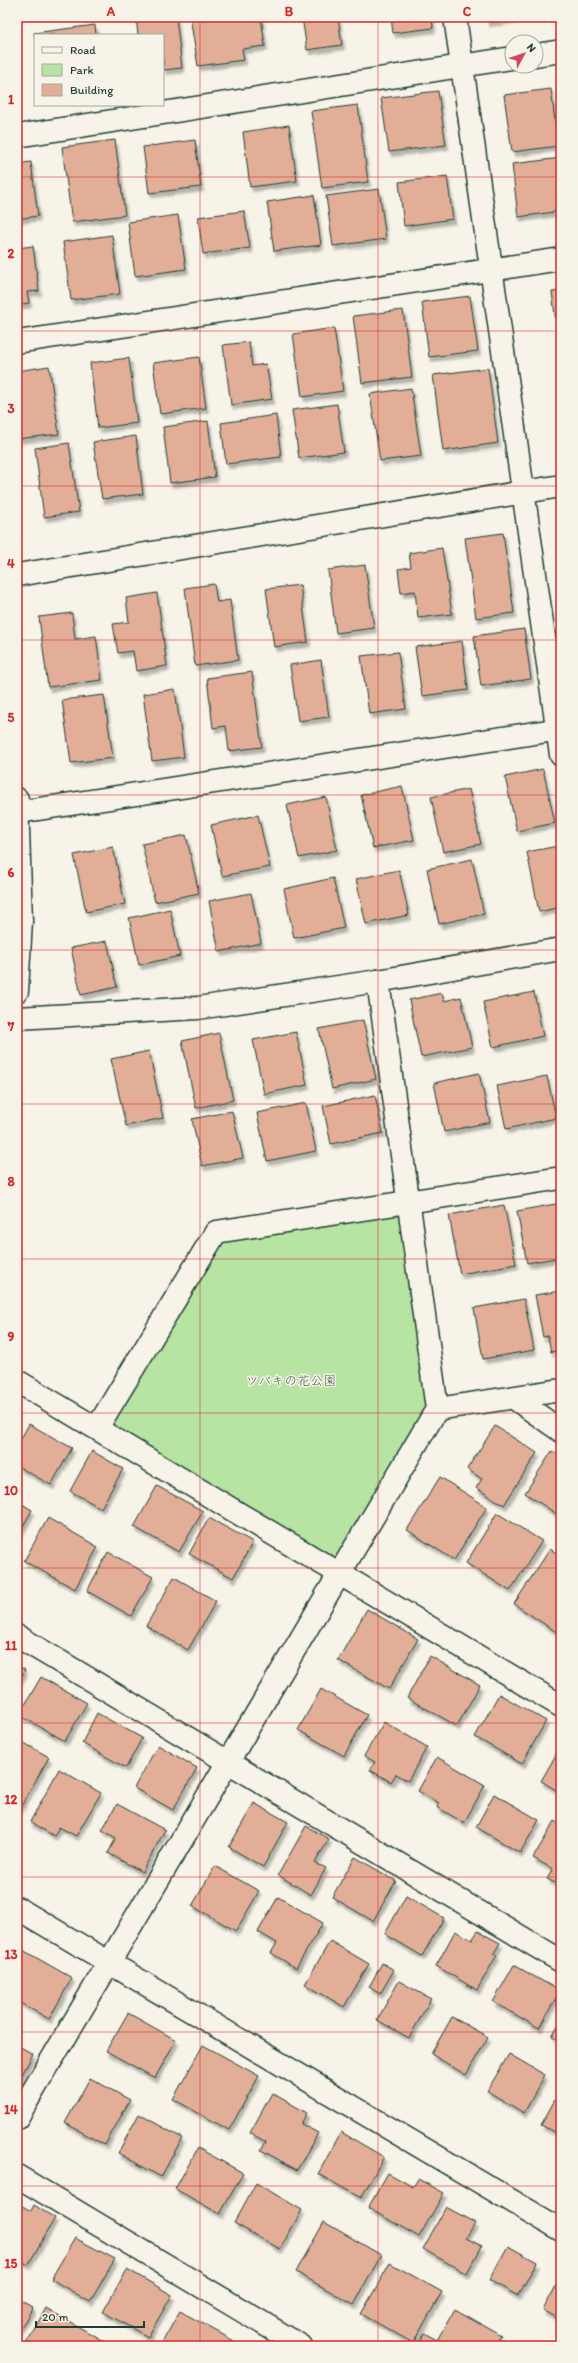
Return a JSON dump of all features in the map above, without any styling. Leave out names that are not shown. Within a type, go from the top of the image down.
[{"type":"street","points":[[455,17],[523,492],[559,729],[561,755]]},
{"type":"street","points":[[544,54],[561,51]]},
{"type":"street","points":[[17,136],[504,59]]},
{"type":"street","points":[[17,342],[561,259]]},
{"type":"street","points":[[17,576],[561,486]]},
{"type":"street","points":[[17,991],[21,921],[18,805],[559,729]]},
{"type":"street","points":[[17,1018],[198,1008],[378,981],[561,949]]},
{"type":"street","points":[[17,2118],[437,1409],[378,981]]},
{"type":"street","points":[[97,1428],[216,1232],[561,1178]]},
{"type":"street","points":[[17,1381],[561,1706]]},
{"type":"street","points":[[437,1409],[561,1390]]},
{"type":"street","points":[[514,1398],[561,1431]]},
{"type":"street","points":[[17,1636],[561,1961]]},
{"type":"street","points":[[17,1908],[561,2230]]},
{"type":"street","points":[[17,2176],[301,2346]]},
{"type":"green space","name":"ツバキの花公園","points":[[409,1202],[437,1409],[341,1573],[97,1428],[216,1232]]},
{"type":"building","points":[[136,17],[176,17],[182,68],[164,70],[164,34],[138,34]]},
{"type":"building","points":[[190,17],[261,17],[265,46],[242,49],[244,60],[198,66]]},
{"type":"building","points":[[302,17],[338,17],[342,45],[307,50]]},
{"type":"building","points":[[391,17],[432,17],[433,28],[393,33]]},
{"type":"building","points":[[486,17],[524,17],[487,22]]},
{"type":"building","points":[[95,25],[96,34],[34,34]]},
{"type":"building","points":[[551,89],[558,146],[512,152],[504,95]]},
{"type":"building","points":[[438,91],[446,145],[389,152],[381,98]]},
{"type":"building","points":[[358,105],[368,182],[322,188],[311,111]]},
{"type":"building","points":[[289,125],[297,181],[250,187],[243,132]]},
{"type":"building","points":[[115,140],[125,215],[72,222],[62,147]]},
{"type":"building","points":[[195,140],[201,187],[149,193],[143,147]]},
{"type":"building","points":[[561,158],[561,211],[518,217],[512,164]]},
{"type":"building","points":[[31,162],[38,216],[17,219],[17,164]]},
{"type":"building","points":[[447,176],[453,219],[404,226],[399,182]]},
{"type":"building","points":[[379,189],[386,239],[333,246],[326,196]]},
{"type":"building","points":[[314,195],[321,245],[274,251],[267,202]]},
{"type":"building","points":[[244,211],[250,248],[203,254],[198,217]]},
{"type":"building","points":[[178,215],[186,269],[135,276],[128,222]]},
{"type":"building","points":[[112,235],[120,294],[71,300],[63,242]]},
{"type":"building","points":[[33,246],[39,291],[27,292],[29,303],[17,305],[17,248]]},
{"type":"building","points":[[561,291],[561,352],[560,352],[552,292]]},
{"type":"building","points":[[470,296],[478,351],[429,357],[422,302]]},
{"type":"building","points":[[403,310],[412,377],[362,383],[353,316]]},
{"type":"building","points":[[334,328],[343,391],[302,397],[293,334]]},
{"type":"building","points":[[249,342],[252,366],[266,364],[272,399],[231,405],[223,345]]},
{"type":"building","points":[[199,357],[206,408],[160,414],[153,363]]},
{"type":"building","points":[[129,358],[137,423],[98,428],[90,363]]},
{"type":"building","points":[[49,366],[59,434],[17,439],[17,371]]},
{"type":"building","points":[[488,368],[498,443],[443,451],[433,375]]},
{"type":"building","points":[[411,388],[421,456],[380,461],[370,394]]},
{"type":"building","points":[[337,404],[344,452],[299,458],[292,410]]},
{"type":"building","points":[[276,415],[281,457],[226,464],[221,423]]},
{"type":"building","points":[[208,421],[215,477],[170,483],[163,427]]},
{"type":"building","points":[[136,436],[143,494],[102,499],[93,442]]},
{"type":"building","points":[[69,443],[79,512],[44,517],[35,448]]},
{"type":"building","points":[[503,533],[514,613],[476,618],[465,538]]},
{"type":"building","points":[[442,548],[452,614],[418,618],[415,591],[401,593],[398,569],[411,567],[409,553]]},
{"type":"building","points":[[365,565],[374,628],[336,633],[328,570]]},
{"type":"building","points":[[214,584],[217,602],[230,600],[238,660],[195,666],[185,588]]},
{"type":"building","points":[[300,585],[308,642],[274,647],[266,589]]},
{"type":"building","points":[[157,593],[167,666],[136,671],[133,651],[118,653],[113,624],[129,622],[126,598]]},
{"type":"building","points":[[72,613],[75,639],[96,636],[102,680],[48,687],[39,617]]},
{"type":"building","points":[[524,629],[531,679],[481,686],[474,636]]},
{"type":"building","points":[[462,641],[468,690],[422,696],[415,647]]},
{"type":"building","points":[[398,652],[406,709],[369,714],[361,656]]},
{"type":"building","points":[[321,660],[329,717],[298,721],[290,665]]},
{"type":"building","points":[[252,672],[262,747],[229,751],[226,726],[213,728],[207,678]]},
{"type":"building","points":[[175,689],[184,757],[152,761],[143,694]]},
{"type":"building","points":[[104,695],[113,758],[71,763],[62,700]]},
{"type":"building","points":[[543,769],[555,823],[517,831],[505,777]]},
{"type":"building","points":[[402,786],[414,840],[373,848],[361,795]]},
{"type":"building","points":[[469,789],[481,844],[443,852],[431,797]]},
{"type":"building","points":[[326,797],[337,850],[299,858],[287,805]]},
{"type":"building","points":[[258,815],[270,867],[222,876],[211,825]]},
{"type":"building","points":[[186,835],[199,893],[155,902],[142,844]]},
{"type":"building","points":[[558,846],[561,860],[561,907],[539,912],[527,852]]},
{"type":"building","points":[[113,847],[125,904],[86,912],[74,855]]},
{"type":"building","points":[[472,859],[484,914],[439,924],[427,869]]},
{"type":"building","points":[[399,870],[409,915],[366,924],[356,879]]},
{"type":"building","points":[[333,878],[344,928],[294,938],[284,889]]},
{"type":"building","points":[[251,893],[261,943],[219,952],[209,901]]},
{"type":"building","points":[[170,909],[180,956],[139,965],[129,918]]},
{"type":"building","points":[[107,941],[117,987],[81,995],[71,948]]},
{"type":"building","points":[[534,992],[543,1036],[493,1047],[483,1002]]},
{"type":"building","points":[[442,993],[444,1001],[461,997],[472,1047],[421,1057],[409,1000]]},
{"type":"building","points":[[363,1020],[376,1079],[332,1089],[319,1029]]},
{"type":"building","points":[[296,1032],[307,1085],[264,1094],[253,1040]]},
{"type":"building","points":[[219,1033],[233,1100],[196,1108],[182,1041]]},
{"type":"building","points":[[149,1051],[163,1118],[126,1126],[111,1059]]},
{"type":"building","points":[[479,1073],[490,1122],[444,1132],[434,1083]]},
{"type":"building","points":[[547,1076],[556,1118],[506,1129],[497,1086]]},
{"type":"building","points":[[375,1095],[383,1133],[331,1144],[323,1106]]},
{"type":"building","points":[[306,1103],[316,1151],[267,1161],[257,1113]]},
{"type":"building","points":[[232,1111],[243,1158],[202,1166],[192,1119]]},
{"type":"building","points":[[561,1203],[561,1257],[527,1263],[517,1211]]},
{"type":"building","points":[[504,1205],[516,1264],[460,1274],[449,1215]]},
{"type":"building","points":[[561,1291],[561,1350],[551,1352],[548,1336],[543,1337],[535,1295]]},
{"type":"building","points":[[524,1299],[534,1350],[483,1359],[474,1308]]},
{"type":"building","points":[[29,1424],[72,1448],[51,1485],[17,1466],[17,1446]]},
{"type":"building","points":[[495,1426],[537,1453],[504,1505],[476,1488],[482,1479],[467,1469]]},
{"type":"building","points":[[92,1451],[123,1469],[101,1508],[70,1491]]},
{"type":"building","points":[[552,1451],[561,1457],[561,1517],[525,1493]]},
{"type":"building","points":[[440,1477],[487,1507],[454,1560],[407,1530]]},
{"type":"building","points":[[157,1486],[203,1511],[179,1552],[134,1527]]},
{"type":"building","points":[[17,1501],[32,1510],[17,1537]]},
{"type":"building","points":[[497,1513],[542,1541],[510,1591],[466,1563]]},
{"type":"building","points":[[48,1518],[98,1547],[75,1589],[24,1561]]},
{"type":"building","points":[[209,1518],[253,1542],[233,1578],[189,1554]]},
{"type":"building","points":[[550,1549],[561,1556],[561,1635],[514,1604]]},
{"type":"building","points":[[108,1552],[153,1577],[131,1616],[87,1591]]},
{"type":"building","points":[[174,1577],[216,1601],[188,1650],[146,1626]]},
{"type":"building","points":[[367,1609],[418,1639],[389,1689],[338,1660]]},
{"type":"building","points":[[430,1656],[480,1685],[457,1726],[407,1698]]},
{"type":"building","points":[[17,1665],[25,1670],[17,1685]]},
{"type":"building","points":[[41,1677],[87,1703],[65,1741],[19,1715]]},
{"type":"building","points":[[321,1689],[367,1715],[344,1756],[298,1730]]},
{"type":"building","points":[[499,1694],[546,1721],[522,1764],[475,1737]]},
{"type":"building","points":[[97,1713],[142,1738],[126,1768],[82,1743]]},
{"type":"building","points":[[384,1722],[427,1747],[408,1781],[396,1774],[391,1782],[370,1770],[375,1762],[364,1756]]},
{"type":"building","points":[[17,1739],[49,1757],[18,1812],[17,1811]]},
{"type":"building","points":[[158,1745],[197,1768],[173,1810],[134,1788]]},
{"type":"building","points":[[561,1746],[561,1793],[541,1781]]},
{"type":"building","points":[[437,1757],[485,1785],[464,1823],[437,1807],[439,1803],[418,1791]]},
{"type":"building","points":[[59,1769],[101,1793],[76,1836],[59,1827],[54,1836],[30,1822]]},
{"type":"building","points":[[494,1794],[539,1820],[520,1853],[476,1827]]},
{"type":"building","points":[[254,1803],[288,1822],[263,1867],[229,1847]]},
{"type":"building","points":[[117,1804],[165,1830],[142,1872],[108,1853],[116,1838],[102,1830]]},
{"type":"building","points":[[555,1821],[561,1825],[561,1886],[547,1879],[553,1869],[533,1858]]},
{"type":"building","points":[[306,1826],[329,1839],[315,1863],[326,1868],[311,1895],[278,1875]]},
{"type":"building","points":[[355,1857],[396,1881],[373,1921],[332,1897]]},
{"type":"building","points":[[215,1866],[259,1891],[236,1931],[192,1906]]},
{"type":"building","points":[[406,1896],[444,1918],[422,1956],[385,1934]]},
{"type":"building","points":[[278,1897],[323,1923],[296,1968],[271,1953],[277,1943],[258,1932]]},
{"type":"building","points":[[455,1931],[472,1940],[478,1931],[500,1943],[494,1953],[497,1955],[477,1990],[436,1966]]},
{"type":"building","points":[[330,1941],[369,1964],[344,2007],[305,1984]]},
{"type":"building","points":[[21,1949],[72,1978],[49,2019],[17,2001],[17,1956]]},
{"type":"building","points":[[382,1963],[394,1970],[380,1994],[369,1987]]},
{"type":"building","points":[[514,1965],[560,1991],[539,2028],[493,2002]]},
{"type":"building","points":[[399,1981],[431,1999],[409,2038],[377,2020]]},
{"type":"building","points":[[128,2013],[176,2040],[155,2078],[106,2051]]},
{"type":"building","points":[[452,2017],[488,2037],[466,2075],[431,2054]]},
{"type":"building","points":[[561,2021],[561,2042],[552,2037]]},
{"type":"building","points":[[17,2045],[33,2054],[17,2084]]},
{"type":"building","points":[[203,2045],[259,2076],[229,2130],[173,2099]]},
{"type":"building","points":[[509,2054],[545,2075],[524,2113],[487,2091]]},
{"type":"building","points":[[90,2078],[130,2100],[105,2145],[65,2123]]},
{"type":"building","points":[[561,2089],[561,2136],[541,2125]]},
{"type":"building","points":[[272,2093],[307,2113],[301,2124],[318,2133],[297,2170],[261,2150],[266,2142],[250,2133]]},
{"type":"building","points":[[139,2114],[182,2138],[161,2177],[118,2153]]},
{"type":"building","points":[[341,2132],[384,2157],[361,2198],[318,2174]]},
{"type":"building","points":[[198,2148],[243,2173],[220,2214],[175,2189]]},
{"type":"building","points":[[388,2173],[413,2187],[418,2179],[444,2193],[419,2237],[368,2208]]},
{"type":"building","points":[[256,2183],[302,2210],[280,2249],[234,2223]]},
{"type":"building","points":[[17,2203],[31,2211],[34,2205],[55,2218],[28,2265],[17,2259]]},
{"type":"building","points":[[446,2207],[475,2223],[466,2238],[482,2246],[467,2274],[423,2249]]},
{"type":"building","points":[[324,2222],[381,2255],[354,2305],[296,2272]]},
{"type":"building","points":[[75,2238],[115,2259],[90,2302],[51,2279]]},
{"type":"building","points":[[508,2246],[537,2262],[518,2296],[489,2280]]},
{"type":"building","points":[[390,2263],[442,2292],[413,2343],[361,2314]]},
{"type":"building","points":[[127,2269],[172,2295],[148,2337],[103,2312]]},
{"type":"building","points":[[561,2277],[561,2320],[543,2310]]},
{"type":"building","points":[[17,2298],[33,2307],[17,2335]]},
{"type":"building","points":[[46,2308],[105,2342],[102,2346],[25,2346]]},
{"type":"building","points":[[455,2309],[501,2335],[495,2346],[416,2346],[424,2333],[437,2340]]},
{"type":"building","points":[[180,2311],[234,2341],[231,2346],[160,2346]]}]
